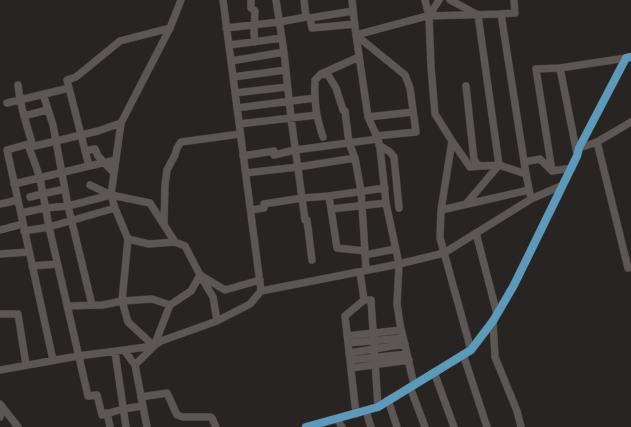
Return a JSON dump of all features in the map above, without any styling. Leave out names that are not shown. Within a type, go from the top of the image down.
[{"type":"main road","points":[[306,427],[378,407],[467,352],[495,318],[514,285],[572,168],[578,152],[628,57]]},
{"type":"street","points":[[154,346],[128,322],[122,301],[128,239],[111,195],[121,123],[170,28],[181,0]]},
{"type":"street","points":[[223,0],[261,291]]},
{"type":"street","points":[[251,0],[251,8],[255,11],[255,42]]},
{"type":"street","points":[[276,0],[284,52],[290,118],[312,260]]},
{"type":"street","points":[[304,0],[312,28],[355,24]]},
{"type":"street","points":[[352,0],[368,117],[378,140],[386,203],[399,264],[397,304],[408,357],[412,386],[425,427]]},
{"type":"street","points":[[424,0],[429,16],[435,114],[470,167],[499,165]]},
{"type":"street","points":[[429,16],[439,0]]},
{"type":"street","points":[[450,0],[478,15]]},
{"type":"street","points":[[356,35],[429,16],[515,13],[514,0]]},
{"type":"street","points":[[226,28],[354,11]]},
{"type":"street","points":[[501,14],[531,199]]},
{"type":"street","points":[[466,204],[499,165],[478,15]]},
{"type":"street","points":[[89,166],[67,80],[76,77],[120,41],[170,28]]},
{"type":"street","points":[[244,156],[274,151],[274,155],[295,150],[378,140],[416,132],[410,88],[405,75],[356,35]]},
{"type":"street","points":[[229,45],[282,38]]},
{"type":"street","points":[[231,61],[284,52]]},
{"type":"street","points":[[323,137],[317,115],[315,80],[321,74],[359,57]]},
{"type":"street","points":[[552,171],[536,69],[560,68],[628,57]]},
{"type":"street","points":[[560,68],[578,152],[631,122]]},
{"type":"street","points":[[233,77],[285,70]]},
{"type":"street","points":[[321,74],[328,75],[336,88],[342,110],[345,111],[349,143],[355,158],[361,191],[365,253],[363,271],[364,300]]},
{"type":"street","points":[[18,85],[20,100],[32,143],[30,147],[40,178],[57,264],[88,396],[97,395],[102,415],[123,409],[142,406]]},
{"type":"street","points":[[466,86],[474,160],[478,165],[499,165],[526,174]]},
{"type":"street","points":[[235,93],[287,87]]},
{"type":"street","points":[[7,103],[69,88]]},
{"type":"street","points":[[43,94],[53,125],[71,220],[92,305]]},
{"type":"street","points":[[237,108],[315,98]]},
{"type":"street","points":[[24,116],[47,110]]},
{"type":"street","points":[[368,117],[413,112]]},
{"type":"street","points":[[239,124],[317,115]]},
{"type":"street","points":[[53,360],[7,150],[32,143],[35,146],[81,136],[121,123]]},
{"type":"street","points":[[164,225],[167,170],[181,142],[240,134]]},
{"type":"street","points":[[378,140],[394,157],[399,208]]},
{"type":"street","points":[[452,141],[441,210],[440,238],[467,352],[487,427]]},
{"type":"street","points":[[597,142],[628,268]]},
{"type":"street","points":[[85,151],[95,149],[98,156],[114,173]]},
{"type":"street","points":[[246,173],[355,158]]},
{"type":"street","points":[[524,162],[540,158],[552,171]]},
{"type":"street","points":[[14,184],[116,160]]},
{"type":"street","points":[[552,171],[572,168]]},
{"type":"street","points":[[90,185],[111,195],[150,203],[175,242]]},
{"type":"street","points":[[135,365],[161,341],[217,321],[250,304],[261,291],[399,264],[444,252],[531,199],[563,185]]},
{"type":"street","points":[[251,210],[264,208],[264,204],[385,188]]},
{"type":"street","points":[[30,197],[65,189]]},
{"type":"street","points":[[441,210],[529,190]]},
{"type":"street","points":[[21,213],[45,208],[68,206],[111,195]]},
{"type":"street","points":[[329,196],[337,248],[365,253],[395,249]]},
{"type":"street","points":[[0,204],[18,200]]},
{"type":"street","points":[[331,209],[386,203]]},
{"type":"street","points":[[0,230],[24,227],[49,227],[115,208]]},
{"type":"street","points":[[476,233],[495,318],[495,357],[517,411],[521,427]]},
{"type":"street","points":[[128,239],[150,244],[175,242],[185,246],[213,297],[217,321]]},
{"type":"street","points":[[0,254],[29,252]]},
{"type":"street","points":[[32,266],[57,264]]},
{"type":"street","points":[[200,275],[225,290],[260,280]]},
{"type":"street","points":[[154,346],[170,305],[191,291],[200,275]]},
{"type":"street","points":[[67,306],[103,305],[122,301],[152,299],[170,305]]},
{"type":"street","points":[[356,414],[344,316],[364,300],[371,300],[378,407]]},
{"type":"street","points":[[0,314],[18,314],[26,365]]},
{"type":"street","points":[[347,340],[373,337],[403,337]]},
{"type":"street","points":[[349,356],[374,349],[403,337]]},
{"type":"street","points":[[0,370],[78,356],[154,346]]},
{"type":"street","points":[[124,350],[135,365],[147,427]]},
{"type":"street","points":[[115,352],[126,427]]},
{"type":"street","points":[[349,356],[408,357]]},
{"type":"street","points":[[351,368],[375,365],[408,357]]},
{"type":"street","points":[[434,372],[454,427]]},
{"type":"street","points":[[141,397],[167,393],[177,415],[183,418],[210,417],[212,418],[216,427]]},
{"type":"street","points":[[388,400],[397,427]]},
{"type":"street","points":[[0,417],[1,406]]},
{"type":"street","points":[[1,406],[18,427]]},
{"type":"street","points":[[366,410],[371,427]]},
{"type":"street","points":[[107,414],[110,427]]},
{"type":"street","points":[[337,419],[342,427]]}]
